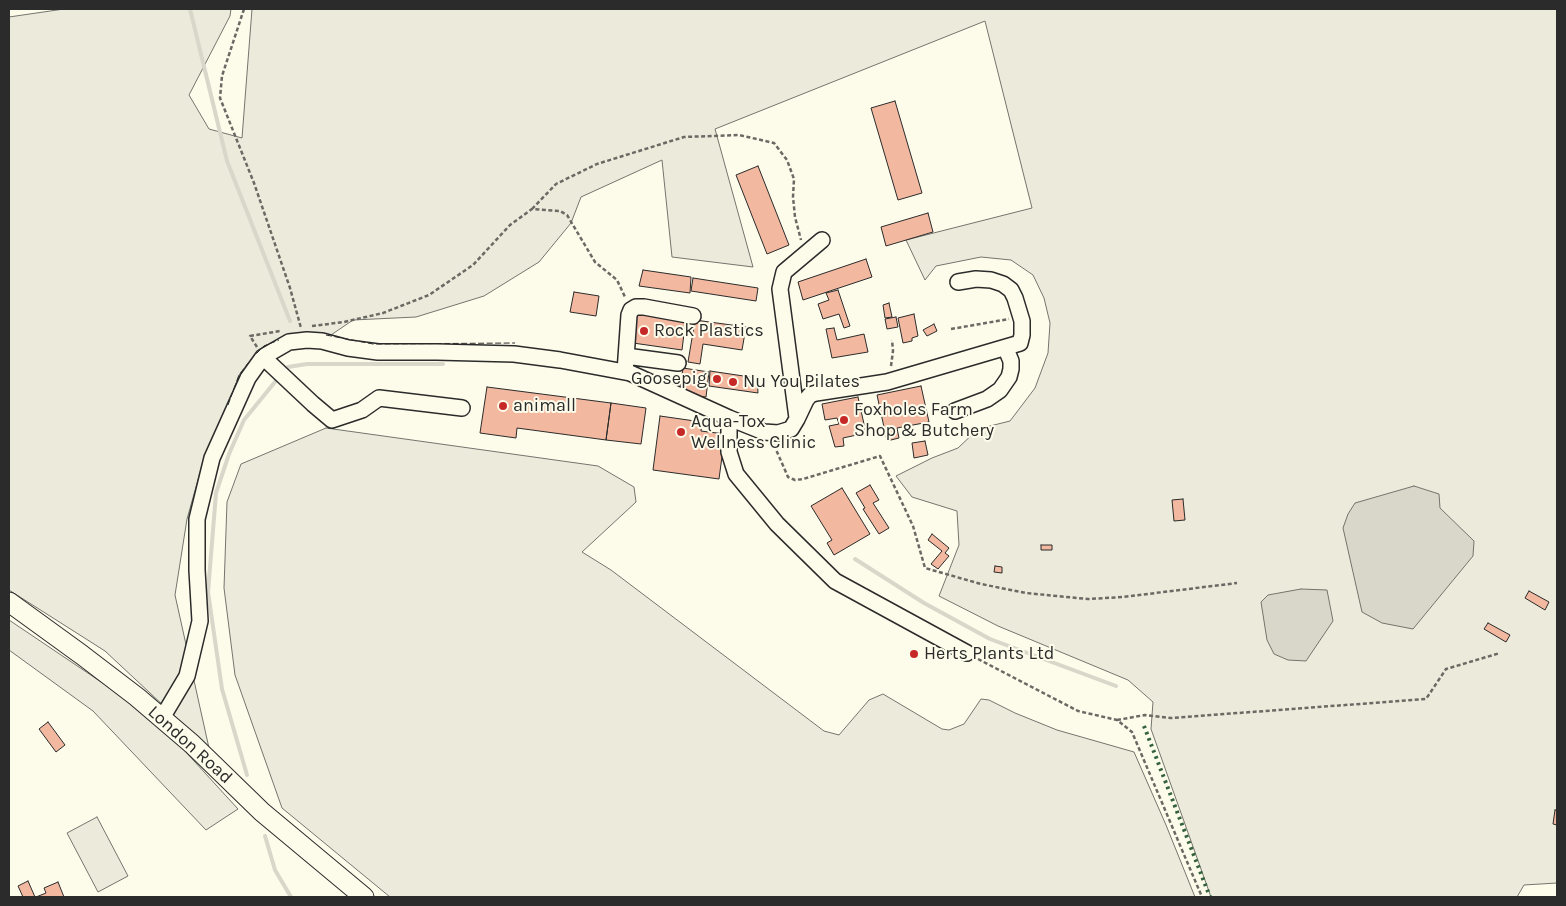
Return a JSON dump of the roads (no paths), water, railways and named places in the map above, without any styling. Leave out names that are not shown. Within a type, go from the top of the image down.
[{"type":"main road","name":"London Road","points":[[9,602],[82,655],[162,718],[192,744],[262,812],[364,897]]},
{"type":"lane","points":[[797,419],[780,289],[784,272],[822,240]]},
{"type":"lane","points":[[162,718],[187,676],[200,621],[198,519],[212,458],[248,378],[263,357],[306,331],[322,341],[348,348],[378,352],[514,354],[630,373],[729,418],[768,432],[778,433],[791,429],[810,395],[887,382],[1020,343],[1022,335],[1021,317],[1011,290],[1003,284],[991,280],[958,282]]},
{"type":"lane","points":[[625,372],[629,315],[631,310],[636,307],[644,307],[693,316]]},
{"type":"lane","points":[[955,411],[987,399],[1000,390],[1009,377],[1011,369],[1011,361],[1006,348]]},
{"type":"lane","points":[[626,356],[678,363]]},
{"type":"lane","points":[[263,357],[332,420],[362,410],[379,398],[462,408]]},
{"type":"lane","points":[[729,418],[728,452],[736,474],[777,524],[835,581],[967,653]]},
{"type":"waterway","points":[[190,9],[227,161],[290,321]]},
{"type":"waterway","points":[[283,372],[288,367],[307,364],[443,364]]},
{"type":"waterway","points":[[247,775],[222,689],[208,592],[216,493],[229,454],[244,420],[279,377]]},
{"type":"waterway","points":[[855,559],[924,603],[990,639],[1116,686]]},
{"type":"waterway","points":[[265,836],[275,870],[291,897]]},
{"type":"place","name":"Rock Plastics","points":[[644,331]]},
{"type":"place","name":"Goosepig","points":[[717,379]]},
{"type":"place","name":"Nu You Pilates","points":[[733,382]]},
{"type":"place","name":"animall","points":[[503,406]]},
{"type":"place","name":"Foxholes Farm Shop & Butchery","points":[[844,420]]},
{"type":"place","name":"Aqua-Tox Wellness Clinic","points":[[681,432]]},
{"type":"place","name":"Herts Plants Ltd","points":[[914,654]]}]
